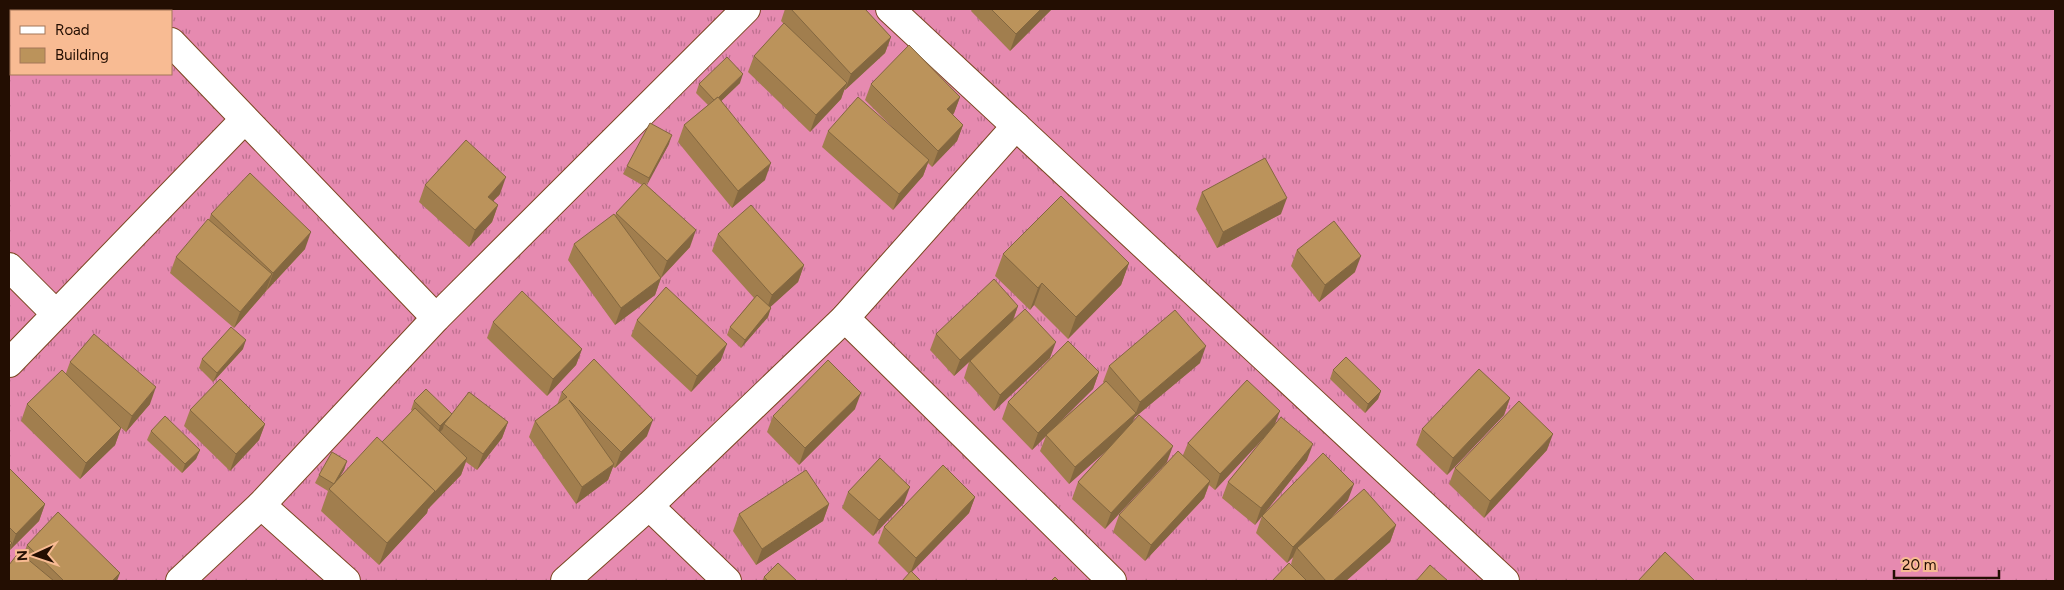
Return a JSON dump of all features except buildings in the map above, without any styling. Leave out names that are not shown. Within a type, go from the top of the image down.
[{"type":"street","points":[[180,581],[261,505],[436,318],[746,9]]},
{"type":"street","points":[[890,9],[1505,581]]},
{"type":"street","points":[[172,43],[436,318]]},
{"type":"street","points":[[9,363],[244,120]]},
{"type":"street","points":[[565,581],[649,506],[845,318],[1016,126]]},
{"type":"street","points":[[9,267],[56,314]]},
{"type":"street","points":[[845,318],[1112,581]]},
{"type":"street","points":[[261,505],[346,581]]},
{"type":"street","points":[[649,506],[727,581]]},
{"type":"green space","points":[[9,9],[2055,9],[2055,581],[9,581]]}]
